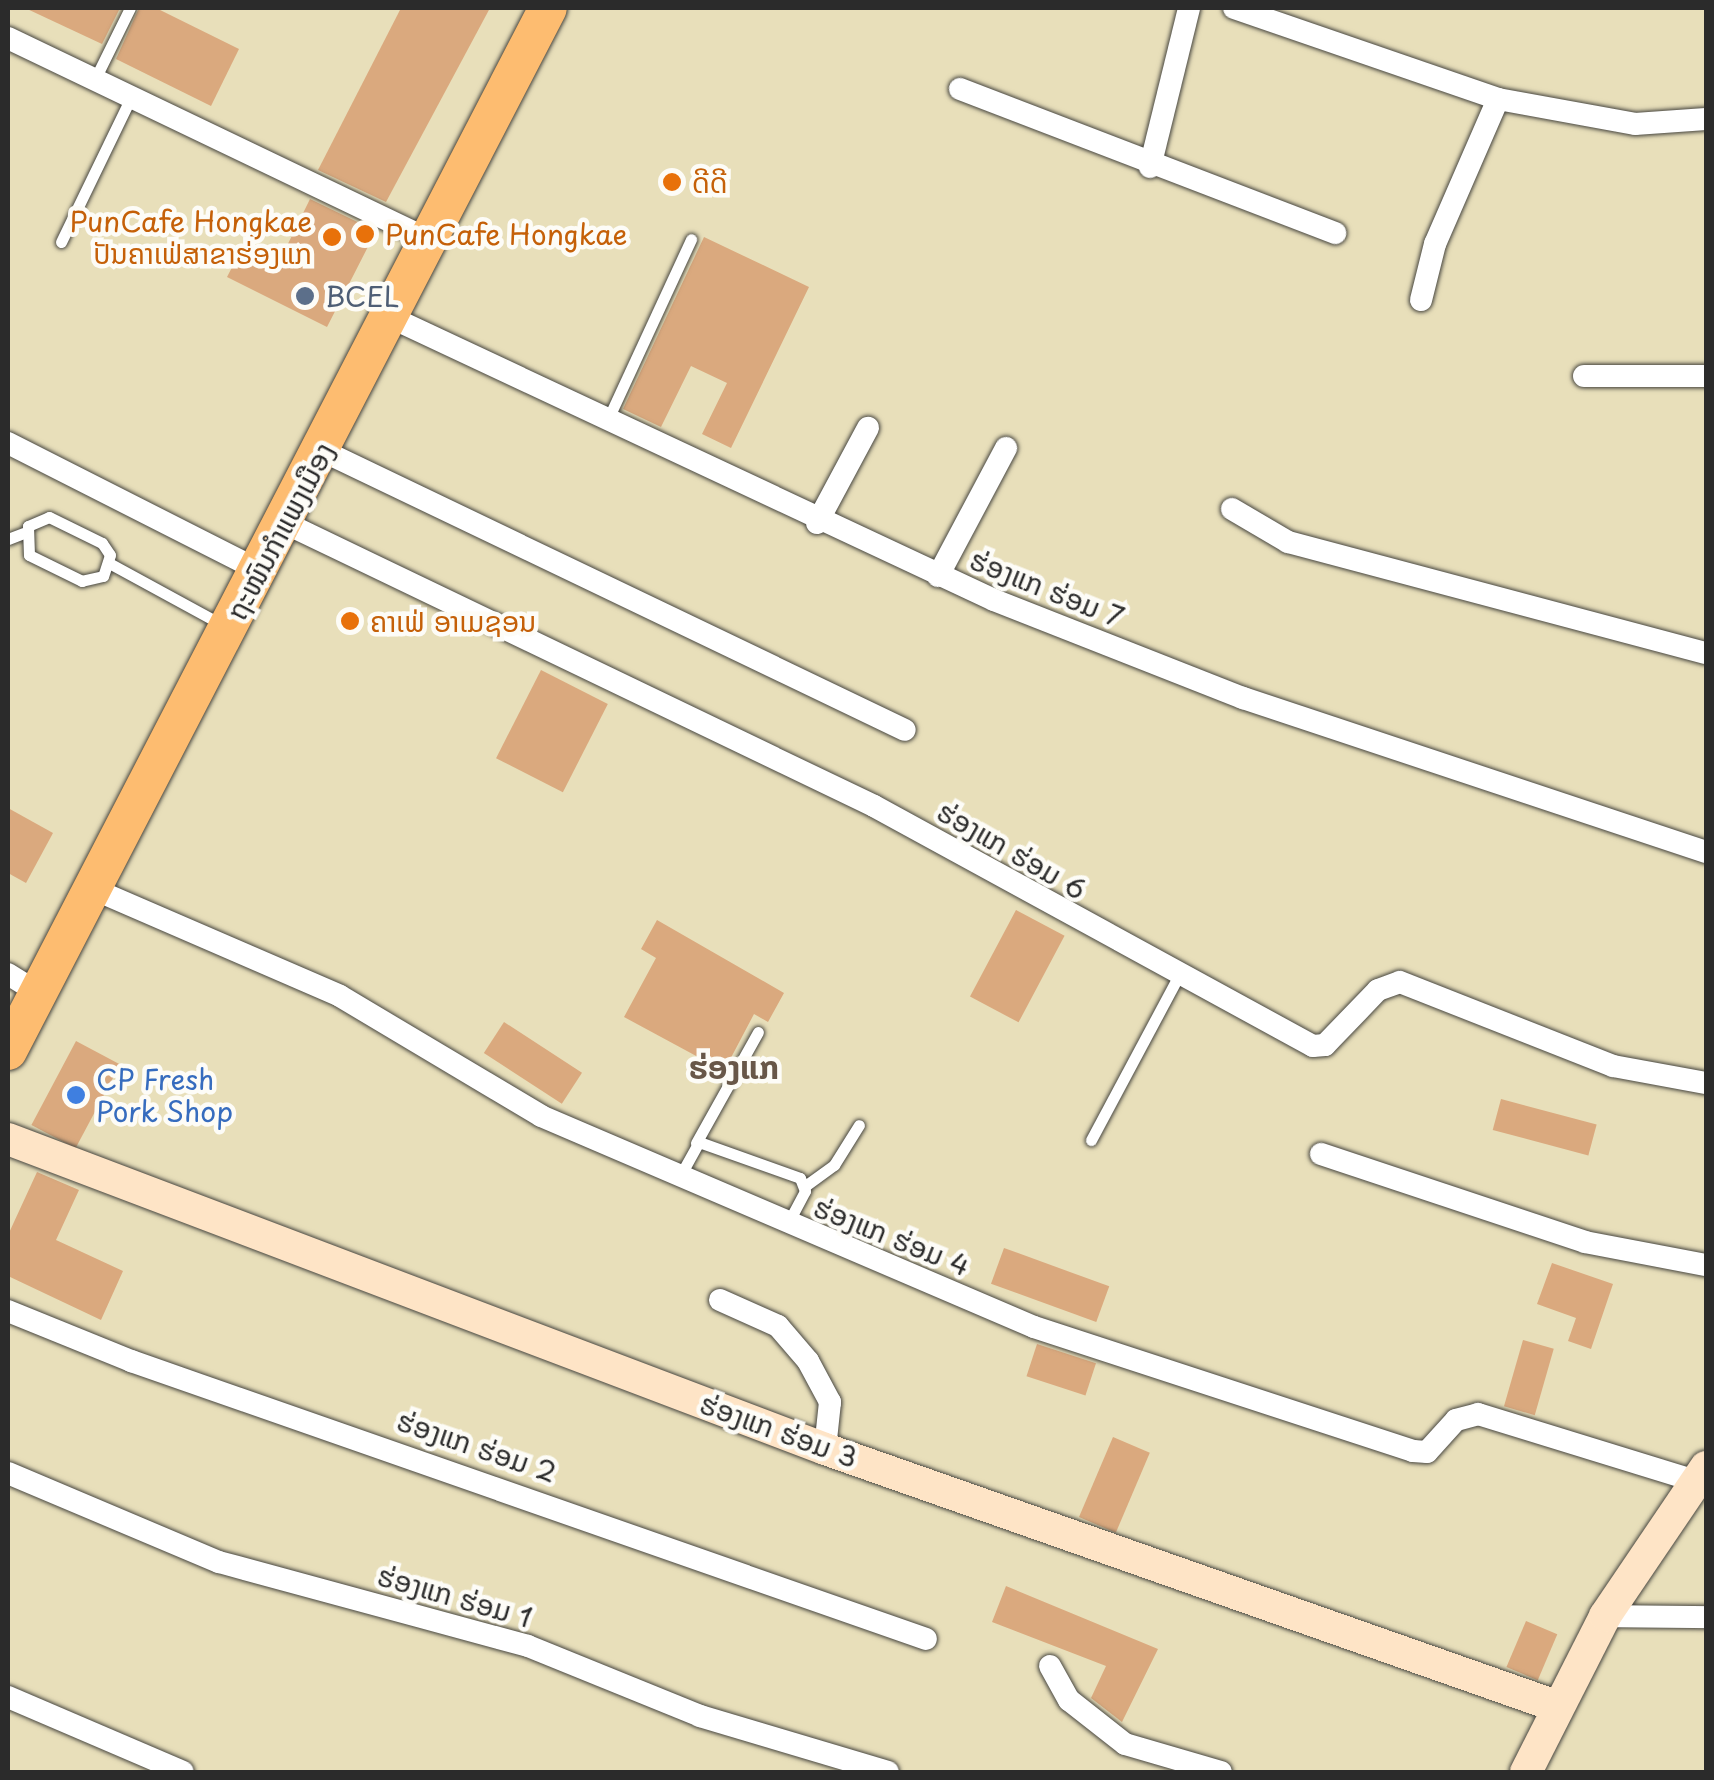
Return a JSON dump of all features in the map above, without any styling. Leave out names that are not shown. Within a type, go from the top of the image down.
[{"type":"main road","name":"ຖະໜົນກຳແພງເມືອງ","points":[[8,1051],[22,983],[91,888],[323,451],[548,8]]},
{"type":"street","points":[[1150,167],[1189,8]]},
{"type":"street","points":[[1234,8],[1498,99],[1635,124],[1706,120]]},
{"type":"street","points":[[8,38],[430,240]]},
{"type":"street","points":[[960,89],[1150,167],[1335,234]]},
{"type":"street","points":[[1420,300],[1435,244],[1498,99]]},
{"type":"street","name":"ຮ່ອງແກ ຮ່ອມ 7","points":[[390,317],[817,523],[938,576],[1244,698],[1706,852]]},
{"type":"street","points":[[1584,376],[1706,376]]},
{"type":"street","points":[[817,523],[868,428]]},
{"type":"street","points":[[8,443],[260,571]]},
{"type":"street","points":[[938,576],[1006,448]]},
{"type":"street","points":[[323,451],[905,730]]},
{"type":"street","points":[[1232,509],[1288,542],[1706,652]]},
{"type":"street","name":"ຮ່ອງແກ ຮ່ອມ 6","points":[[285,523],[840,789],[1178,977],[1313,1046],[1325,1044],[1378,990],[1400,982],[1613,1066],[1706,1083]]},
{"type":"street","name":"ຮ່ອງແກ ຮ່ອມ 4","points":[[91,888],[251,963],[340,996],[540,1116],[787,1225],[1034,1326],[1413,1451],[1427,1452],[1456,1420],[1478,1414],[1703,1474]]},
{"type":"street","name":"ຮ່ອງແກ ຮ່ອມ 3","points":[[8,1140],[826,1448],[1556,1706]]},
{"type":"street","points":[[1320,1154],[1585,1242],[1706,1265]]},
{"type":"street","points":[[720,1300],[778,1326],[808,1361],[830,1402],[826,1448]]},
{"type":"street","name":"ຮ່ອງແກ ຮ່ອມ 2","points":[[8,1311],[131,1361],[926,1639]]},
{"type":"street","name":"ຮ່ອງແກ ຮ່ອມ 1","points":[[8,1472],[219,1562],[528,1646],[700,1716],[888,1772]]},
{"type":"street","points":[[1526,1772],[1556,1706],[1605,1616],[1703,1474]]},
{"type":"street","points":[[1605,1616],[1706,1616]]},
{"type":"street","points":[[1050,1666],[1070,1700],[1126,1744],[1220,1772]]},
{"type":"street","points":[[8,1697],[183,1772]]},
{"type":"lane","points":[[95,80],[130,8]]},
{"type":"lane","points":[[60,242],[131,97]]},
{"type":"lane","points":[[608,419],[691,239]]},
{"type":"lane","points":[[8,539],[24,533],[34,521],[56,520],[102,542],[110,563],[229,628]]},
{"type":"lane","points":[[24,533],[28,555],[82,581],[102,576],[110,563]]},
{"type":"lane","points":[[1091,1140],[1178,977]]},
{"type":"lane","points":[[678,1178],[758,1032]]},
{"type":"lane","points":[[787,1225],[805,1186],[834,1164],[859,1126]]},
{"type":"lane","points":[[696,1142],[800,1178],[805,1186]]},
{"type":"building","points":[[25,8],[120,8],[102,44]]},
{"type":"building","points":[[139,8],[156,8],[239,49],[211,106],[116,59]]},
{"type":"building","points":[[401,8],[490,8],[386,202],[318,170]]},
{"type":"building","points":[[310,199],[376,231],[327,327],[227,277],[245,242],[280,260]]},
{"type":"building","points":[[704,237],[809,287],[731,448],[702,434],[727,383],[691,366],[661,427],[623,409]]},
{"type":"building","points":[[541,670],[608,704],[563,792],[496,758]]},
{"type":"building","points":[[8,808],[53,833],[26,883],[8,873]]},
{"type":"building","points":[[1016,910],[1065,936],[1019,1022],[970,997]]},
{"type":"building","points":[[657,920],[784,993],[768,1022],[754,1014],[724,1071],[624,1017],[656,958],[641,949]]},
{"type":"building","points":[[504,1022],[582,1073],[562,1104],[484,1053]]},
{"type":"building","name":"CP Fresh Pork Shop","points":[[76,1041],[120,1064],[76,1148],[31,1125]]},
{"type":"building","points":[[1501,1099],[1597,1125],[1588,1156],[1493,1130]]},
{"type":"building","points":[[37,1172],[79,1190],[56,1240],[123,1271],[101,1320],[8,1276],[8,1235]]},
{"type":"building","points":[[1004,1248],[1109,1286],[1096,1322],[991,1284]]},
{"type":"building","points":[[1552,1263],[1613,1284],[1591,1349],[1568,1341],[1576,1318],[1537,1304]]},
{"type":"building","points":[[1523,1340],[1554,1349],[1535,1415],[1504,1406]]},
{"type":"building","points":[[1037,1344],[1096,1363],[1085,1395],[1026,1376]]},
{"type":"building","points":[[1113,1437],[1150,1453],[1116,1533],[1079,1517]]},
{"type":"building","points":[[1006,1586],[1158,1649],[1122,1722],[1091,1698],[1106,1666],[992,1622]]},
{"type":"building","points":[[1526,1621],[1557,1634],[1538,1680],[1506,1667]]},
{"type":"place","name":"ດີດີ","points":[[672,182]]},
{"type":"place","name":"PunCafe Hongkae","points":[[365,234]]},
{"type":"place","name":"PunCafe Hongkae ປັນຄາເຟ່ສາຂາຮ່ອງແກ","points":[[332,237]]},
{"type":"place","name":"BCEL","points":[[305,296]]},
{"type":"place","name":"ຄາເຟ່ ອາເມຊອນ","points":[[350,621]]},
{"type":"place","name":"CP Fresh Pork Shop","points":[[76,1095]]},
{"type":"district","name":"ຮ່ອງແກ","points":[[734,1066]]}]
